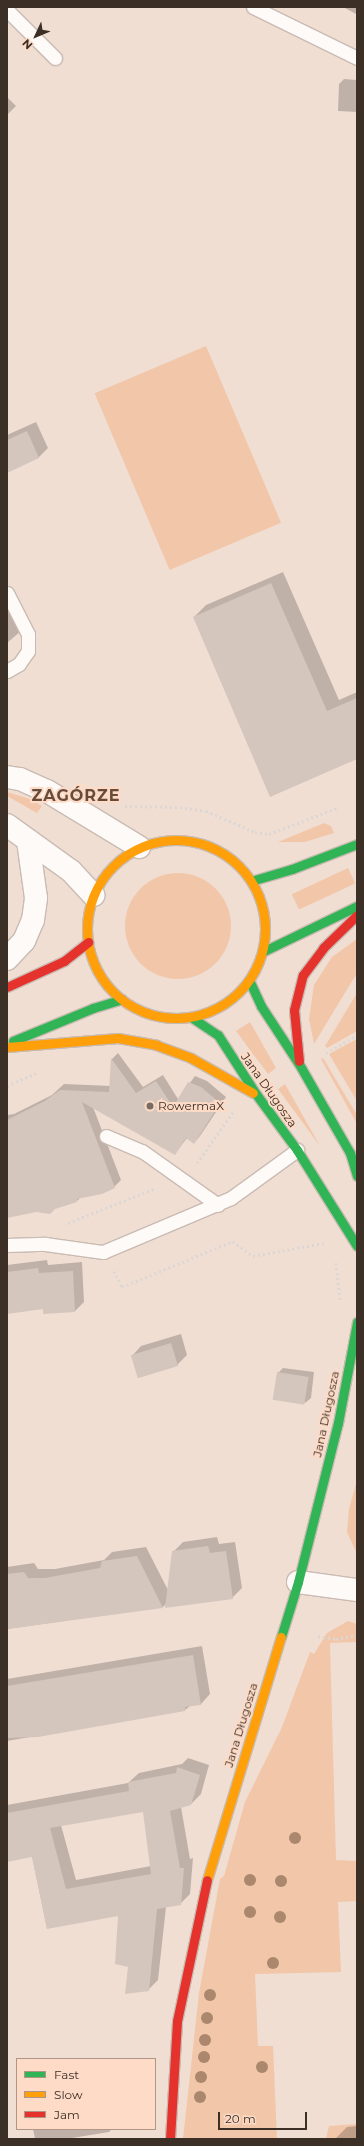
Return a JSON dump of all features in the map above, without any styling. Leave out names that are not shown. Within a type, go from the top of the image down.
[{"type":"street","points":[[7,777],[20,779],[47,791],[139,847]]},
{"type":"street","points":[[7,825],[71,871],[93,895]]},
{"type":"street","points":[[164,840],[189,840],[213,848],[234,862],[251,881],[264,915],[262,952],[249,980],[224,1004],[191,1017],[167,1018],[143,1011],[122,999],[105,984],[94,964],[88,942],[87,919],[93,895],[111,867],[139,847],[164,840]]},
{"type":"street","points":[[7,959],[24,941],[33,920],[36,898],[28,841]]},
{"type":"street","points":[[251,881],[292,869],[357,844]]},
{"type":"street","points":[[262,952],[357,906]]},
{"type":"street","points":[[299,1064],[294,1010],[303,975],[323,948],[357,915]]},
{"type":"street","points":[[7,988],[64,961],[88,942]]},
{"type":"street","points":[[249,980],[262,1006],[299,1064],[350,1153],[357,1176]]},
{"type":"street","points":[[7,1044],[93,1008],[122,999]]},
{"type":"street","name":"Jana Długosza","points":[[191,1017],[218,1035],[256,1094],[297,1150],[357,1246]]},
{"type":"street","points":[[7,1047],[118,1038],[156,1045],[191,1058],[256,1094]]},
{"type":"street","name":"Jana Długosza","points":[[170,2139],[177,2021],[202,1895],[298,1582],[338,1423],[357,1322]]},
{"type":"street","points":[[298,1582],[357,1590]]},
{"type":"lane","points":[[253,7],[357,58]]},
{"type":"lane","points":[[7,10],[55,58]]},
{"type":"lane","points":[[7,592],[28,634],[28,651],[19,664],[7,671]]},
{"type":"lane","points":[[106,1136],[142,1151],[178,1179],[218,1205]]},
{"type":"lane","points":[[7,1245],[45,1244],[103,1252],[218,1205],[231,1198],[297,1150]]},
{"type":"path","points":[[120,805],[206,811],[255,832],[269,834],[337,808]]},
{"type":"path","points":[[325,1053],[357,1035]]},
{"type":"path","points":[[7,1086],[43,1070]]},
{"type":"path","points":[[230,1106],[238,1115]]},
{"type":"path","points":[[63,1225],[178,1179],[191,1172],[234,1109]]},
{"type":"path","points":[[111,1266],[122,1287],[233,1241],[253,1256],[329,1242]]},
{"type":"path","points":[[334,1255],[338,1269],[340,1306]]},
{"type":"path","points":[[318,1636],[336,1639],[357,1635]]},
{"type":"shaded area","points":[[206,346],[281,523],[170,570],[95,393]]},
{"type":"shaded area","points":[[7,792],[30,799],[42,806],[37,813],[7,796]]},
{"type":"shaded area","points":[[324,823],[331,826],[334,833],[305,842],[278,842]]},
{"type":"shaded area","points":[[348,868],[355,883],[299,910],[292,894]]},
{"type":"shaded area","points":[[178,873],[198,877],[216,888],[227,906],[231,926],[227,946],[216,964],[198,975],[178,979],[158,975],[140,964],[129,946],[125,926],[129,906],[140,888],[158,877]]},
{"type":"shaded area","points":[[357,939],[357,973],[314,1044],[309,1019],[314,985],[332,957]]},
{"type":"shaded area","points":[[357,993],[357,1031],[327,1048],[325,1046]]},
{"type":"shaded area","points":[[250,1022],[276,1068],[268,1074],[236,1031]]},
{"type":"shaded area","points":[[357,1039],[357,1101],[329,1054]]},
{"type":"shaded area","points":[[323,1058],[357,1115],[357,1124],[321,1059]]},
{"type":"shaded area","points":[[285,1084],[320,1146],[278,1089]]},
{"type":"shaded area","points":[[356,1484],[357,1554],[347,1532],[349,1509]]},
{"type":"shaded area","points":[[348,1621],[357,1624],[357,1642],[330,1643],[336,1860],[357,1861],[357,1901],[338,1902],[341,1972],[255,1974],[258,2046],[273,2046],[277,2139],[183,2139],[199,1993],[220,1879],[224,1876],[245,1802],[282,1727],[310,1652],[314,1654],[327,1633]]},
{"type":"shaded area","points":[[357,2124],[357,2138],[326,2139],[329,2126]]},
{"type":"building","points":[[27,431],[39,458],[7,473],[7,440]]},
{"type":"building","points":[[271,583],[327,711],[357,698],[357,759],[270,797],[193,617]]},
{"type":"building","points":[[111,1058],[136,1093],[156,1081],[173,1107],[188,1082],[201,1087],[220,1103],[194,1144],[186,1138],[175,1155],[82,1102],[115,1188],[102,1194],[77,1199],[77,1202],[55,1209],[50,1214],[36,1212],[7,1218],[7,1120],[45,1101],[60,1090],[109,1092]]},
{"type":"building","points":[[38,1268],[39,1273],[73,1271],[75,1312],[43,1314],[43,1309],[7,1314],[7,1272]]},
{"type":"building","points":[[171,1343],[178,1366],[138,1378],[131,1355]]},
{"type":"building","points":[[277,1372],[309,1377],[304,1405],[273,1400]]},
{"type":"building","points":[[208,1546],[210,1553],[226,1551],[233,1599],[165,1608],[172,1551]]},
{"type":"building","points":[[137,1556],[163,1608],[7,1629],[7,1574],[24,1572],[28,1578],[45,1578],[100,1568],[102,1561]]},
{"type":"building","points":[[193,1655],[201,1705],[185,1707],[185,1711],[38,1737],[7,1738],[7,1686]]},
{"type":"building","points":[[177,1767],[200,1775],[191,1805],[170,1811],[180,1868],[184,1868],[181,1905],[157,1909],[149,1991],[125,1994],[128,1967],[115,1964],[118,1916],[47,1929],[32,1857],[7,1862],[7,1813],[129,1791],[128,1782],[176,1773]],"holes":[[[143,1812],[151,1874],[66,1889],[50,1828]]]},
{"type":"traffic: fast","points":[[251,881],[292,869],[357,844]]},
{"type":"traffic: fast","points":[[262,952],[357,906]]},
{"type":"traffic: fast","points":[[249,980],[261,1006],[299,1064],[350,1153],[357,1176]]},
{"type":"traffic: fast","points":[[13,1041],[93,1008],[122,999]]},
{"type":"traffic: fast","points":[[191,1017],[218,1035],[256,1094],[297,1150],[357,1246]]},
{"type":"traffic: fast","points":[[281,1637],[298,1582],[338,1423],[357,1322]]},
{"type":"traffic: slow","points":[[176,840],[193,842],[210,847],[225,855],[239,866],[250,880],[258,895],[263,912],[265,929],[263,946],[258,963],[250,978],[239,992],[225,1003],[210,1011],[193,1016],[176,1018],[159,1016],[142,1011],[127,1003],[113,992],[102,978],[94,963],[89,946],[87,929],[89,912],[94,895],[102,880],[113,866],[127,855],[142,847],[159,842],[176,840]]},
{"type":"traffic: slow","points":[[7,1047],[118,1038],[156,1045],[191,1058],[253,1093]]},
{"type":"traffic: slow","points":[[207,1880],[281,1637]]},
{"type":"traffic: jam","points":[[299,1061],[294,1010],[303,975],[323,948],[357,915]]},
{"type":"traffic: jam","points":[[7,987],[64,961],[88,942]]},
{"type":"traffic: jam","points":[[170,2139],[177,2021],[207,1880]]},
{"type":"place","name":"RowermaX","points":[[150,1106]]},
{"type":"district","name":"ZAGÓRZE","points":[[76,796]]}]
